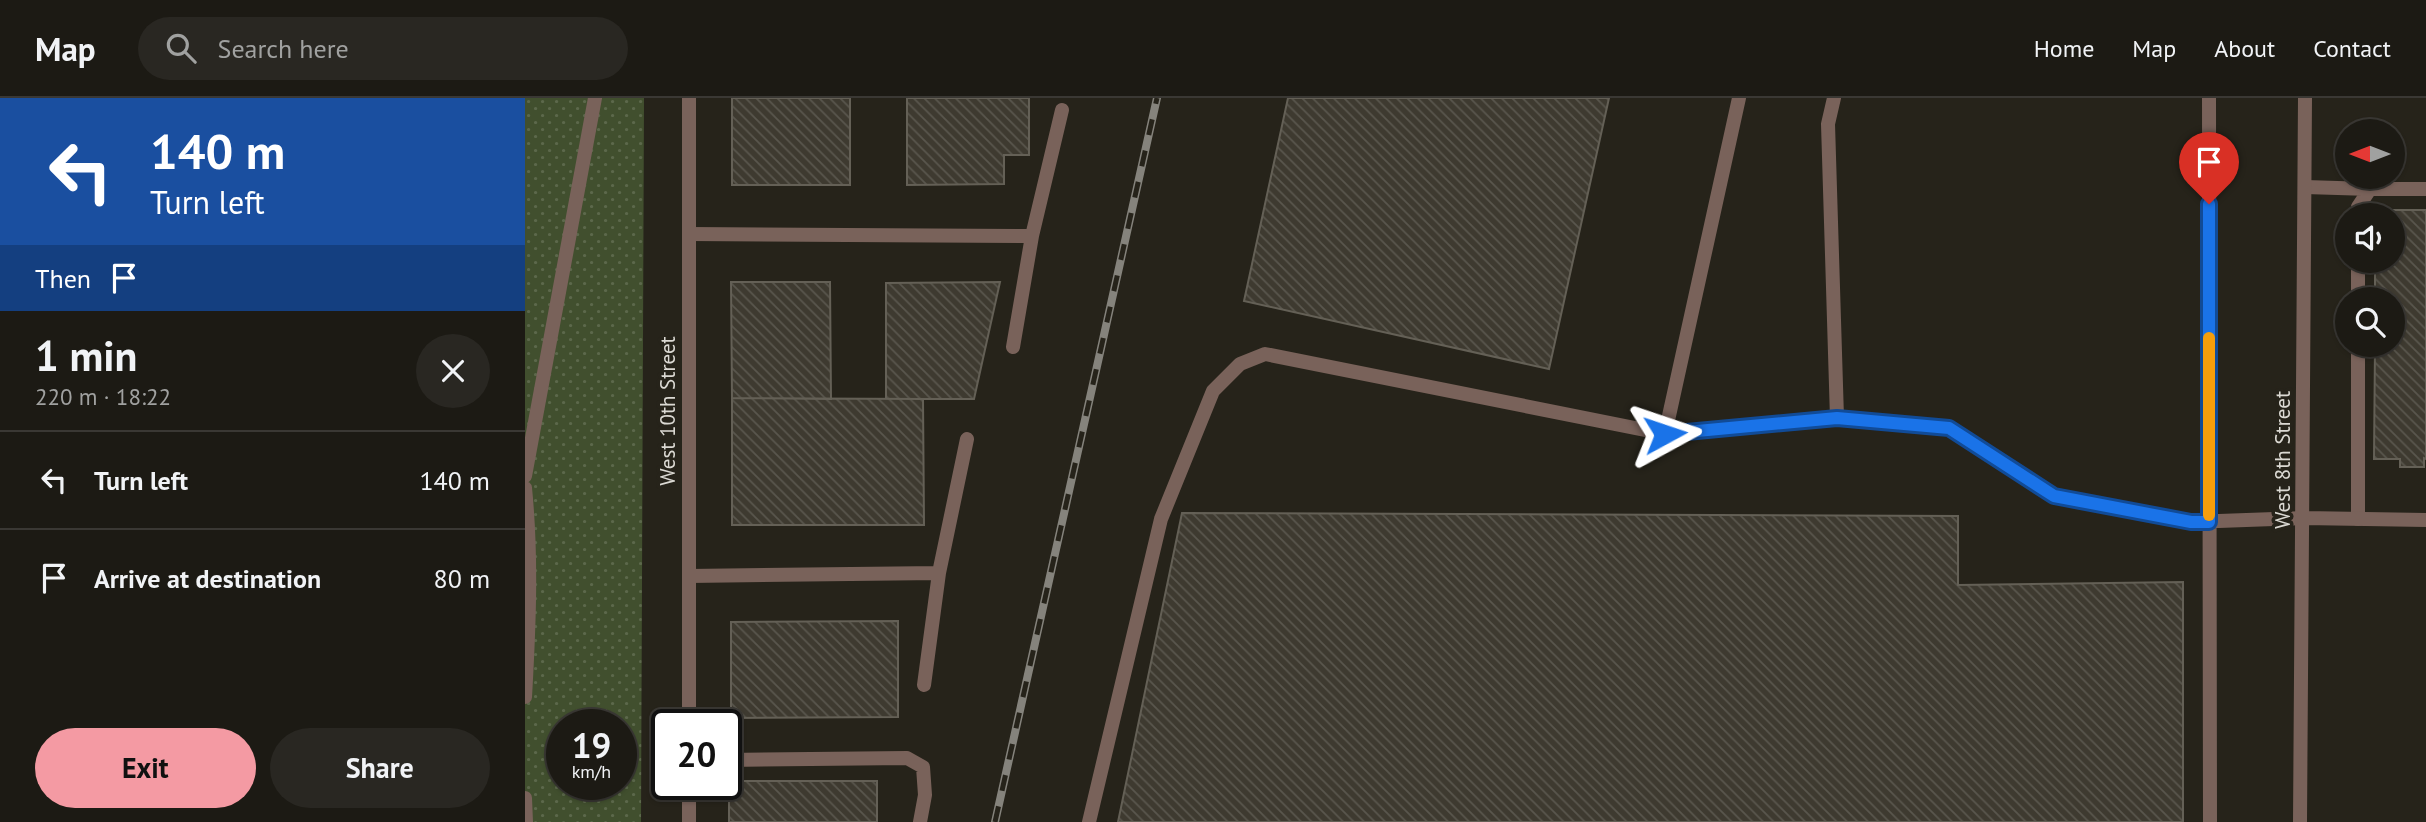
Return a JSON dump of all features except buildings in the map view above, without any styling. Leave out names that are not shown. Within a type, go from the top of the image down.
[{"type":"street","points":[[525,476],[595,98]]},
{"type":"street","name":"West 10th Street","points":[[689,98],[689,709]]},
{"type":"street","points":[[1665,434],[1739,98]]},
{"type":"street","points":[[1834,98],[1828,124],[1837,418]]},
{"type":"street","points":[[2209,98],[2210,822]]},
{"type":"street","name":"West 8th Street","points":[[2300,822],[2305,98]]},
{"type":"street","points":[[1013,347],[1032,236],[1062,110]]},
{"type":"street","points":[[2305,187],[2335,188]]},
{"type":"street","points":[[2361,203],[2370,189]]},
{"type":"street","points":[[2405,189],[2426,189]]},
{"type":"street","points":[[689,234],[1032,236]]},
{"type":"street","points":[[1089,822],[1161,519],[1213,391],[1240,364],[1265,354],[1665,434],[1837,418],[1949,428],[2054,496],[2191,522],[2304,518],[2426,520]]},
{"type":"street","points":[[2358,357],[2358,519]]},
{"type":"street","points":[[925,685],[939,573],[967,439]]},
{"type":"street","points":[[525,488],[530,593],[525,697]]},
{"type":"street","points":[[689,576],[939,573]]},
{"type":"street","points":[[742,759],[907,758],[923,767],[925,795],[920,822]]},
{"type":"street","points":[[525,798],[526,822]]},
{"type":"street","points":[[689,800],[689,822]]},
{"type":"green space","points":[[525,98],[644,98],[641,822],[525,822]]},
{"type":"railway","points":[[995,822],[1157,98]]},
{"type":"slow traffic","points":[[2209,338],[2209,515]]},
{"type":"route","points":[[1665,434],[1837,418],[1949,428],[2054,496],[2191,522],[2209,522],[2209,204]]}]
